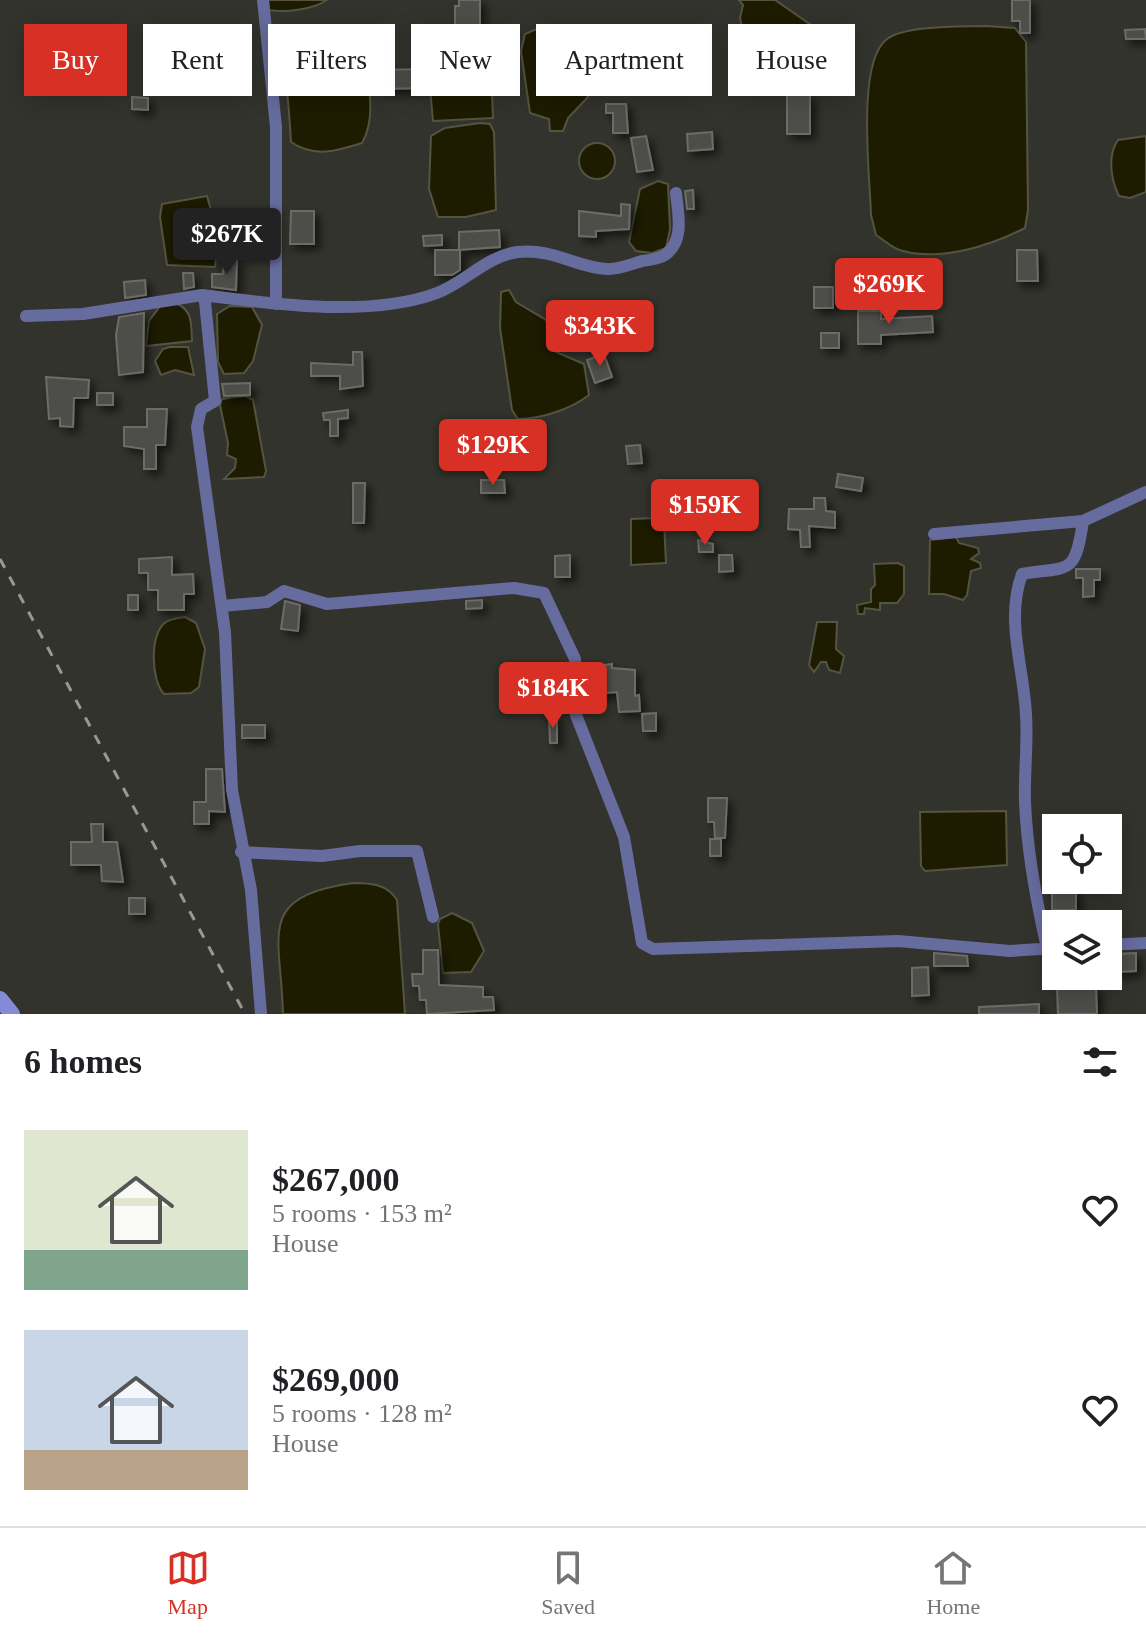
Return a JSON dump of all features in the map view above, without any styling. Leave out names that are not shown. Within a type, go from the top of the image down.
[{"type":"main road","points":[[0,999],[12,1014]]},
{"type":"street","points":[[263,0],[276,127],[276,304]]},
{"type":"street","points":[[26,316],[83,314],[202,295],[276,304],[373,306],[436,293],[491,259],[515,252],[563,256],[606,269],[663,257],[674,247],[679,232],[676,193]]},
{"type":"street","points":[[202,295],[210,331],[215,401],[201,409],[197,427],[222,606],[232,790],[241,852],[251,890],[261,1014]]},
{"type":"street","points":[[934,534],[1083,521],[1146,492]]},
{"type":"street","points":[[1042,916],[1034,890],[1025,803],[1026,713],[1016,640],[1016,589],[1022,574],[1054,572],[1068,566],[1080,544],[1083,521]]},
{"type":"street","points":[[222,606],[267,602],[284,591],[327,604],[514,588],[544,593],[575,659],[576,715],[624,837],[642,943],[653,949],[898,941],[1010,951],[1042,949]]},
{"type":"street","points":[[241,852],[322,856],[360,851],[417,851],[433,917]]},
{"type":"street","points":[[1122,944],[1146,943]]},
{"type":"shaded area","points":[[268,0],[327,0],[307,8],[283,11],[269,10]]},
{"type":"shaded area","points":[[739,0],[775,0],[810,24],[741,24],[743,5]]},
{"type":"shaded area","points":[[985,26],[1015,28],[1026,42],[1028,210],[1025,228],[997,241],[950,253],[918,254],[899,250],[876,235],[871,215],[867,121],[871,71],[877,52],[887,39],[907,31]]},
{"type":"shaded area","points":[[536,29],[536,96],[588,97],[568,118],[563,131],[550,131],[549,119],[530,113],[521,51],[525,34]]},
{"type":"shaded area","points":[[287,96],[370,96],[370,117],[362,143],[317,151],[291,142]]},
{"type":"shaded area","points":[[431,96],[492,96],[493,118],[433,121]]},
{"type":"shaded area","points":[[490,124],[494,132],[496,210],[466,217],[438,217],[429,189],[431,136],[445,128]]},
{"type":"shaded area","points":[[1146,136],[1146,192],[1130,198],[1119,196],[1111,168],[1115,146],[1118,140]]},
{"type":"shaded area","points":[[597,143],[609,149],[615,161],[609,173],[597,179],[585,173],[579,161],[585,149]]},
{"type":"shaded area","points":[[658,181],[668,184],[670,229],[666,248],[652,253],[636,251],[629,242],[640,189]]},
{"type":"shaded area","points":[[207,196],[218,236],[215,267],[167,265],[160,217],[162,204]]},
{"type":"shaded area","points":[[509,290],[516,302],[546,320],[556,352],[584,364],[589,395],[574,405],[536,417],[518,419],[512,410],[500,328],[501,292]]},
{"type":"shaded area","points":[[178,304],[189,315],[192,341],[146,346],[149,321],[161,305]]},
{"type":"shaded area","points":[[230,306],[252,307],[262,325],[253,361],[244,373],[224,374],[218,362],[217,314]]},
{"type":"shaded area","points":[[188,347],[194,375],[175,370],[161,375],[155,361],[163,349]]},
{"type":"shaded area","points":[[245,396],[253,400],[266,471],[264,477],[224,479],[235,468],[236,459],[227,455],[228,443],[220,405],[222,399]]},
{"type":"shaded area","points":[[655,518],[664,522],[666,563],[631,565],[631,519]]},
{"type":"shaded area","points":[[956,537],[959,543],[978,548],[979,553],[971,559],[980,563],[981,568],[971,571],[967,595],[963,600],[944,594],[929,594],[930,540]]},
{"type":"shaded area","points":[[898,563],[904,566],[904,594],[897,603],[880,603],[880,610],[865,608],[864,614],[858,614],[857,605],[871,602],[871,589],[875,585],[874,564]]},
{"type":"shaded area","points":[[185,617],[196,623],[205,649],[199,687],[191,693],[164,694],[156,679],[154,646],[160,628],[166,622]]},
{"type":"shaded area","points":[[817,622],[837,622],[836,649],[844,656],[840,673],[829,670],[826,662],[821,662],[814,672],[809,665]]},
{"type":"shaded area","points":[[1006,811],[1007,865],[925,871],[921,866],[920,812]]},
{"type":"shaded area","points":[[353,883],[383,888],[397,900],[405,1014],[283,1014],[278,941],[280,924],[287,910],[300,898],[322,889]]},
{"type":"shaded area","points":[[452,913],[472,923],[484,951],[471,972],[443,973],[438,924],[440,919]]},
{"type":"building","points":[[459,0],[480,0],[480,24],[455,24],[455,6],[459,6]]},
{"type":"building","points":[[1012,0],[1030,0],[1030,33],[1020,33],[1020,21],[1012,21]]},
{"type":"building","points":[[1145,29],[1146,39],[1126,39],[1125,30]]},
{"type":"building","points":[[411,69],[411,88],[395,89],[395,70]]},
{"type":"building","points":[[787,96],[810,96],[810,134],[787,134]]},
{"type":"building","points":[[132,97],[148,98],[148,110],[132,109]]},
{"type":"building","points":[[606,104],[626,104],[628,133],[613,133],[613,113],[606,113]]},
{"type":"building","points":[[712,132],[713,149],[688,151],[687,134]]},
{"type":"building","points":[[646,136],[653,170],[637,172],[631,138]]},
{"type":"building","points":[[693,190],[694,209],[687,209],[685,191]]},
{"type":"building","points":[[621,204],[630,205],[629,229],[596,231],[596,237],[579,236],[579,211],[621,216]]},
{"type":"building","points":[[291,211],[314,211],[314,244],[290,244]]},
{"type":"building","points":[[499,230],[500,247],[459,250],[459,232]]},
{"type":"building","points":[[442,235],[442,245],[424,246],[423,236]]},
{"type":"building","points":[[435,250],[460,250],[460,270],[452,275],[435,275]]},
{"type":"building","points":[[1017,250],[1037,250],[1038,281],[1017,281]]},
{"type":"building","points":[[224,259],[237,259],[236,290],[212,287],[212,274],[223,274]]},
{"type":"building","points":[[183,273],[193,273],[194,287],[184,289]]},
{"type":"building","points":[[145,280],[146,295],[125,298],[124,282]]},
{"type":"building","points":[[814,287],[833,287],[833,308],[814,308]]},
{"type":"building","points":[[858,311],[881,311],[881,319],[932,316],[933,332],[881,335],[881,344],[858,344]]},
{"type":"building","points":[[144,313],[143,372],[119,375],[116,335],[119,317]]},
{"type":"building","points":[[821,333],[839,333],[839,348],[821,348]]},
{"type":"building","points":[[353,352],[362,352],[363,386],[340,389],[340,376],[311,376],[311,363],[353,365]]},
{"type":"building","points":[[604,354],[612,377],[595,383],[587,360]]},
{"type":"building","points":[[46,377],[89,380],[88,398],[74,398],[73,427],[60,426],[60,418],[49,419]]},
{"type":"building","points":[[250,383],[250,395],[224,396],[222,384]]},
{"type":"building","points":[[97,393],[113,393],[113,405],[97,405]]},
{"type":"building","points":[[147,409],[167,409],[165,445],[156,445],[156,469],[144,469],[144,449],[124,446],[124,427],[147,427]]},
{"type":"building","points":[[348,410],[348,418],[338,419],[338,436],[330,436],[330,420],[324,420],[323,413]]},
{"type":"building","points":[[640,445],[642,463],[628,464],[626,446]]},
{"type":"building","points":[[838,474],[863,478],[861,491],[836,487]]},
{"type":"building","points":[[481,480],[504,480],[505,493],[481,493]]},
{"type":"building","points":[[353,483],[365,483],[364,523],[353,523]]},
{"type":"building","points":[[814,498],[825,498],[826,511],[835,512],[835,528],[809,526],[810,547],[801,547],[800,530],[788,529],[789,509],[814,509]]},
{"type":"building","points":[[698,540],[713,544],[713,552],[699,552]]},
{"type":"building","points":[[570,555],[570,577],[555,577],[555,556]]},
{"type":"building","points":[[719,555],[732,555],[733,571],[719,572]]},
{"type":"building","points":[[172,557],[172,575],[193,574],[194,594],[184,594],[184,610],[158,610],[158,590],[148,590],[148,573],[139,573],[139,559]]},
{"type":"building","points":[[1076,569],[1100,569],[1100,580],[1094,580],[1094,596],[1083,597],[1083,578],[1076,578]]},
{"type":"building","points":[[128,595],[138,595],[138,610],[128,610]]},
{"type":"building","points":[[482,600],[482,608],[466,609],[466,601]]},
{"type":"building","points":[[285,601],[300,605],[298,631],[281,629]]},
{"type":"building","points":[[612,664],[612,668],[635,670],[635,696],[639,695],[640,711],[619,712],[617,692],[585,695],[584,668]]},
{"type":"building","points":[[656,713],[656,731],[643,731],[642,714]]},
{"type":"building","points":[[549,718],[557,718],[557,743],[550,743]]},
{"type":"building","points":[[242,725],[265,725],[265,738],[242,738]]},
{"type":"building","points":[[206,769],[222,769],[225,812],[209,811],[209,824],[194,824],[194,802],[206,802]]},
{"type":"building","points":[[708,798],[727,798],[725,838],[715,838],[714,822],[708,822]]},
{"type":"building","points":[[91,824],[103,824],[103,842],[117,842],[123,882],[102,881],[101,865],[71,865],[71,842],[92,842]]},
{"type":"building","points":[[710,839],[721,839],[721,856],[710,856]]},
{"type":"building","points":[[1052,894],[1076,894],[1076,910],[1052,910]]},
{"type":"building","points":[[129,898],[145,898],[145,914],[129,914]]},
{"type":"building","points":[[423,950],[438,950],[439,985],[483,987],[483,997],[493,997],[494,1010],[427,1014],[426,1000],[420,1000],[419,986],[413,986],[412,974],[423,974]]},
{"type":"building","points":[[934,953],[967,956],[968,966],[934,966]]},
{"type":"building","points":[[1136,953],[1136,971],[1122,972],[1122,954]]},
{"type":"building","points":[[928,967],[929,995],[912,996],[912,968]]},
{"type":"building","points":[[1057,990],[1096,990],[1097,1014],[1058,1014]]},
{"type":"building","points":[[1039,1004],[1039,1014],[979,1014],[979,1007]]},
{"type":"railway","points":[[0,559],[245,1014]]}]
